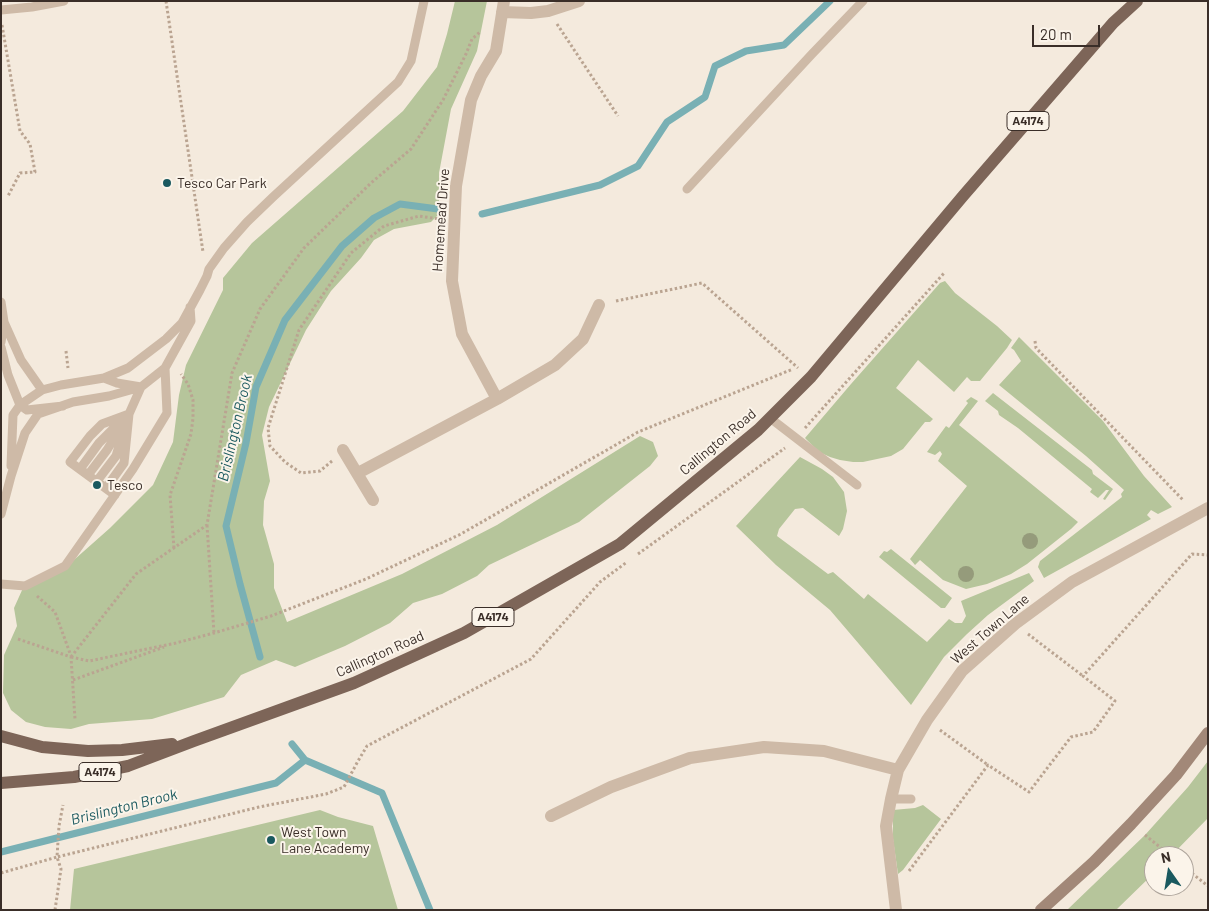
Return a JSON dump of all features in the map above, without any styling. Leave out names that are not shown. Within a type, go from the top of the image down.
[{"type":"main road","name":"Callington Road","points":[[1,783],[74,777],[128,766],[354,683],[464,633],[620,544],[758,430],[811,377],[1112,23],[1137,1]]},
{"type":"main road","points":[[1041,910],[1094,862],[1131,824],[1176,775],[1208,733]]},
{"type":"main road","name":"Callington Road","points":[[1,736],[42,747],[88,751],[122,750],[194,741]]},
{"type":"street","points":[[503,7],[531,13],[548,12],[579,1]]},
{"type":"street","name":"Homemead Drive","points":[[497,399],[462,334],[452,281],[456,186],[471,100],[481,76],[496,51],[503,7]]},
{"type":"street","points":[[358,473],[497,399],[555,365],[583,339],[598,305]]},
{"type":"street","points":[[344,452],[374,500]]},
{"type":"street","name":"West Town Lane","points":[[896,910],[886,826],[890,799],[898,770],[927,720],[962,671],[1015,624],[1072,582],[1202,511]]},
{"type":"street","points":[[551,816],[611,787],[690,758],[764,747],[824,751],[898,770]]},
{"type":"lane","points":[[1,10],[64,1]]},
{"type":"lane","points":[[11,476],[13,415],[20,405],[42,390],[61,384],[104,378],[128,368],[166,339],[182,323],[209,269],[224,248],[247,222],[398,82],[411,61],[424,1]]},
{"type":"lane","points":[[687,189],[863,1]]},
{"type":"lane","points":[[1,302],[4,322],[21,360],[42,390]]},
{"type":"lane","points":[[1,514],[25,433],[38,414],[73,402],[109,396],[141,387],[165,368],[191,321],[190,307]]},
{"type":"lane","points":[[1,342],[4,322]]},
{"type":"lane","points":[[1,347],[8,375],[20,405],[26,410],[63,406]]},
{"type":"lane","points":[[1,584],[25,586],[65,566],[133,469],[167,413],[165,368]]},
{"type":"lane","points":[[104,378],[117,383],[141,387]]},
{"type":"lane","points":[[97,482],[116,456],[129,414],[141,387]]},
{"type":"lane","points":[[114,495],[70,462],[102,424],[129,414]]},
{"type":"lane","points":[[88,475],[107,450],[129,414]]},
{"type":"lane","points":[[106,488],[124,462],[129,414]]},
{"type":"lane","points":[[770,418],[857,486]]},
{"type":"lane","points":[[890,799],[911,799]]},
{"type":"path","points":[[166,1],[207,276]]},
{"type":"path","points":[[214,633],[208,525],[232,373],[260,309],[304,248],[371,183],[411,149],[443,100],[472,39],[503,7]]},
{"type":"path","points":[[548,12],[618,116]]},
{"type":"path","points":[[1,22],[20,131],[30,144],[35,172],[20,173],[8,196]]},
{"type":"path","points":[[344,452],[320,471],[301,473],[285,462],[270,446],[268,428],[299,330],[351,253],[384,226],[418,216],[454,220]]},
{"type":"path","points":[[598,305],[702,283],[797,367],[811,377]]},
{"type":"path","points":[[1035,341],[1036,348],[1149,466],[1202,511]]},
{"type":"path","points":[[66,351],[68,374]]},
{"type":"path","points":[[18,639],[71,657],[89,661],[176,643],[271,616],[366,580],[461,534],[638,432],[797,367]]},
{"type":"path","points":[[174,549],[170,495],[191,434],[193,418],[193,400],[188,384],[182,374],[176,370]]},
{"type":"path","points":[[71,657],[136,574],[208,525]]},
{"type":"path","points":[[1083,676],[1192,554],[1208,555]]},
{"type":"path","points":[[25,586],[55,612],[71,657],[75,719]]},
{"type":"path","points":[[927,720],[988,765],[1029,792],[1071,736],[1093,732],[1114,701],[1015,624]]},
{"type":"path","points":[[73,680],[176,643]]},
{"type":"path","points":[[1,873],[57,857],[259,807],[326,794],[344,787],[358,760]]},
{"type":"path","points":[[893,888],[904,878],[988,765]]},
{"type":"path","points":[[55,910],[61,869],[57,857],[59,826],[63,805]]},
{"type":"path","points":[[1131,824],[1158,846]]},
{"type":"path","points":[[1194,875],[1208,886]]},
{"type":"green space","points":[[455,1],[487,1],[477,51],[451,109],[439,173],[439,214],[431,222],[394,229],[374,240],[361,258],[331,291],[306,330],[269,407],[262,435],[270,481],[264,501],[263,525],[274,564],[274,588],[287,622],[402,574],[497,525],[640,436],[653,442],[658,456],[650,466],[579,522],[489,565],[477,576],[442,594],[413,603],[390,623],[345,646],[295,667],[276,660],[241,675],[224,697],[152,719],[89,724],[71,729],[45,727],[26,722],[11,710],[3,693],[4,655],[17,626],[14,608],[23,588],[66,567],[110,528],[153,485],[173,442],[179,395],[186,365],[223,290],[223,278],[252,243],[403,111],[437,67]]},
{"type":"green space","points":[[945,281],[955,293],[1012,340],[1007,348],[980,381],[971,381],[967,377],[954,392],[918,360],[896,388],[933,419],[930,422],[925,422],[903,449],[891,456],[863,462],[853,462],[840,460],[819,452],[805,438],[940,283]]},
{"type":"green space","points":[[1019,337],[1103,421],[1144,476],[1172,507],[1158,514],[1151,510],[1147,515],[1151,519],[1044,578],[1038,567],[1040,561],[1122,497],[1121,494],[1124,490],[1086,456],[999,385],[1021,361],[1011,348]]},
{"type":"green space","points":[[993,393],[1092,470],[1093,474],[1113,489],[1105,500],[1103,499],[1109,490],[1106,490],[1098,498],[1090,492],[1092,489],[1018,428],[999,415],[998,411],[985,401]]},
{"type":"green space","points":[[971,397],[978,401],[959,425],[1078,522],[1027,564],[1011,574],[987,584],[966,589],[943,580],[920,560],[915,565],[910,559],[967,486],[938,461],[942,454],[940,451],[935,455],[927,452],[946,426],[949,428],[968,403],[966,401]]},
{"type":"green space","points":[[800,457],[833,477],[844,492],[847,511],[843,529],[839,536],[803,508],[795,509],[779,529],[777,536],[828,574],[833,572],[864,599],[868,594],[927,642],[949,619],[955,623],[962,623],[966,616],[961,601],[1029,573],[1034,581],[988,615],[944,657],[911,705],[830,610],[776,565],[736,526]]},
{"type":"green space","points":[[891,549],[952,598],[945,608],[941,608],[879,557],[884,551],[887,552]]},
{"type":"green space","points":[[1208,761],[1208,818],[1181,846],[1144,846],[1144,883],[1116,910],[1067,910],[1145,835],[1188,787]]},
{"type":"green space","points":[[923,805],[941,819],[898,874],[893,839],[893,810],[915,808]]},
{"type":"green space","name":"West Town Lane Academy","points":[[320,810],[373,826],[398,910],[70,910],[74,869]]},
{"type":"waterway","name":"Brislington Brook","points":[[482,214],[600,185],[638,166],[667,122],[705,97],[715,66],[746,51],[784,45],[830,1]]},
{"type":"waterway","name":"Brislington Brook","points":[[260,657],[226,526],[246,443],[256,387],[285,320],[342,246],[374,218],[400,204],[438,209]]},
{"type":"waterway","name":"Brislington Brook","points":[[292,744],[305,760],[382,793],[430,910]]},
{"type":"waterway","name":"Brislington Brook","points":[[1,852],[276,783],[305,760]]},
{"type":"place","name":"Tesco Car Park","points":[[167,183]]},
{"type":"place","name":"Tesco","points":[[97,485]]},
{"type":"place","name":"West Town Lane Academy","points":[[271,840]]}]
